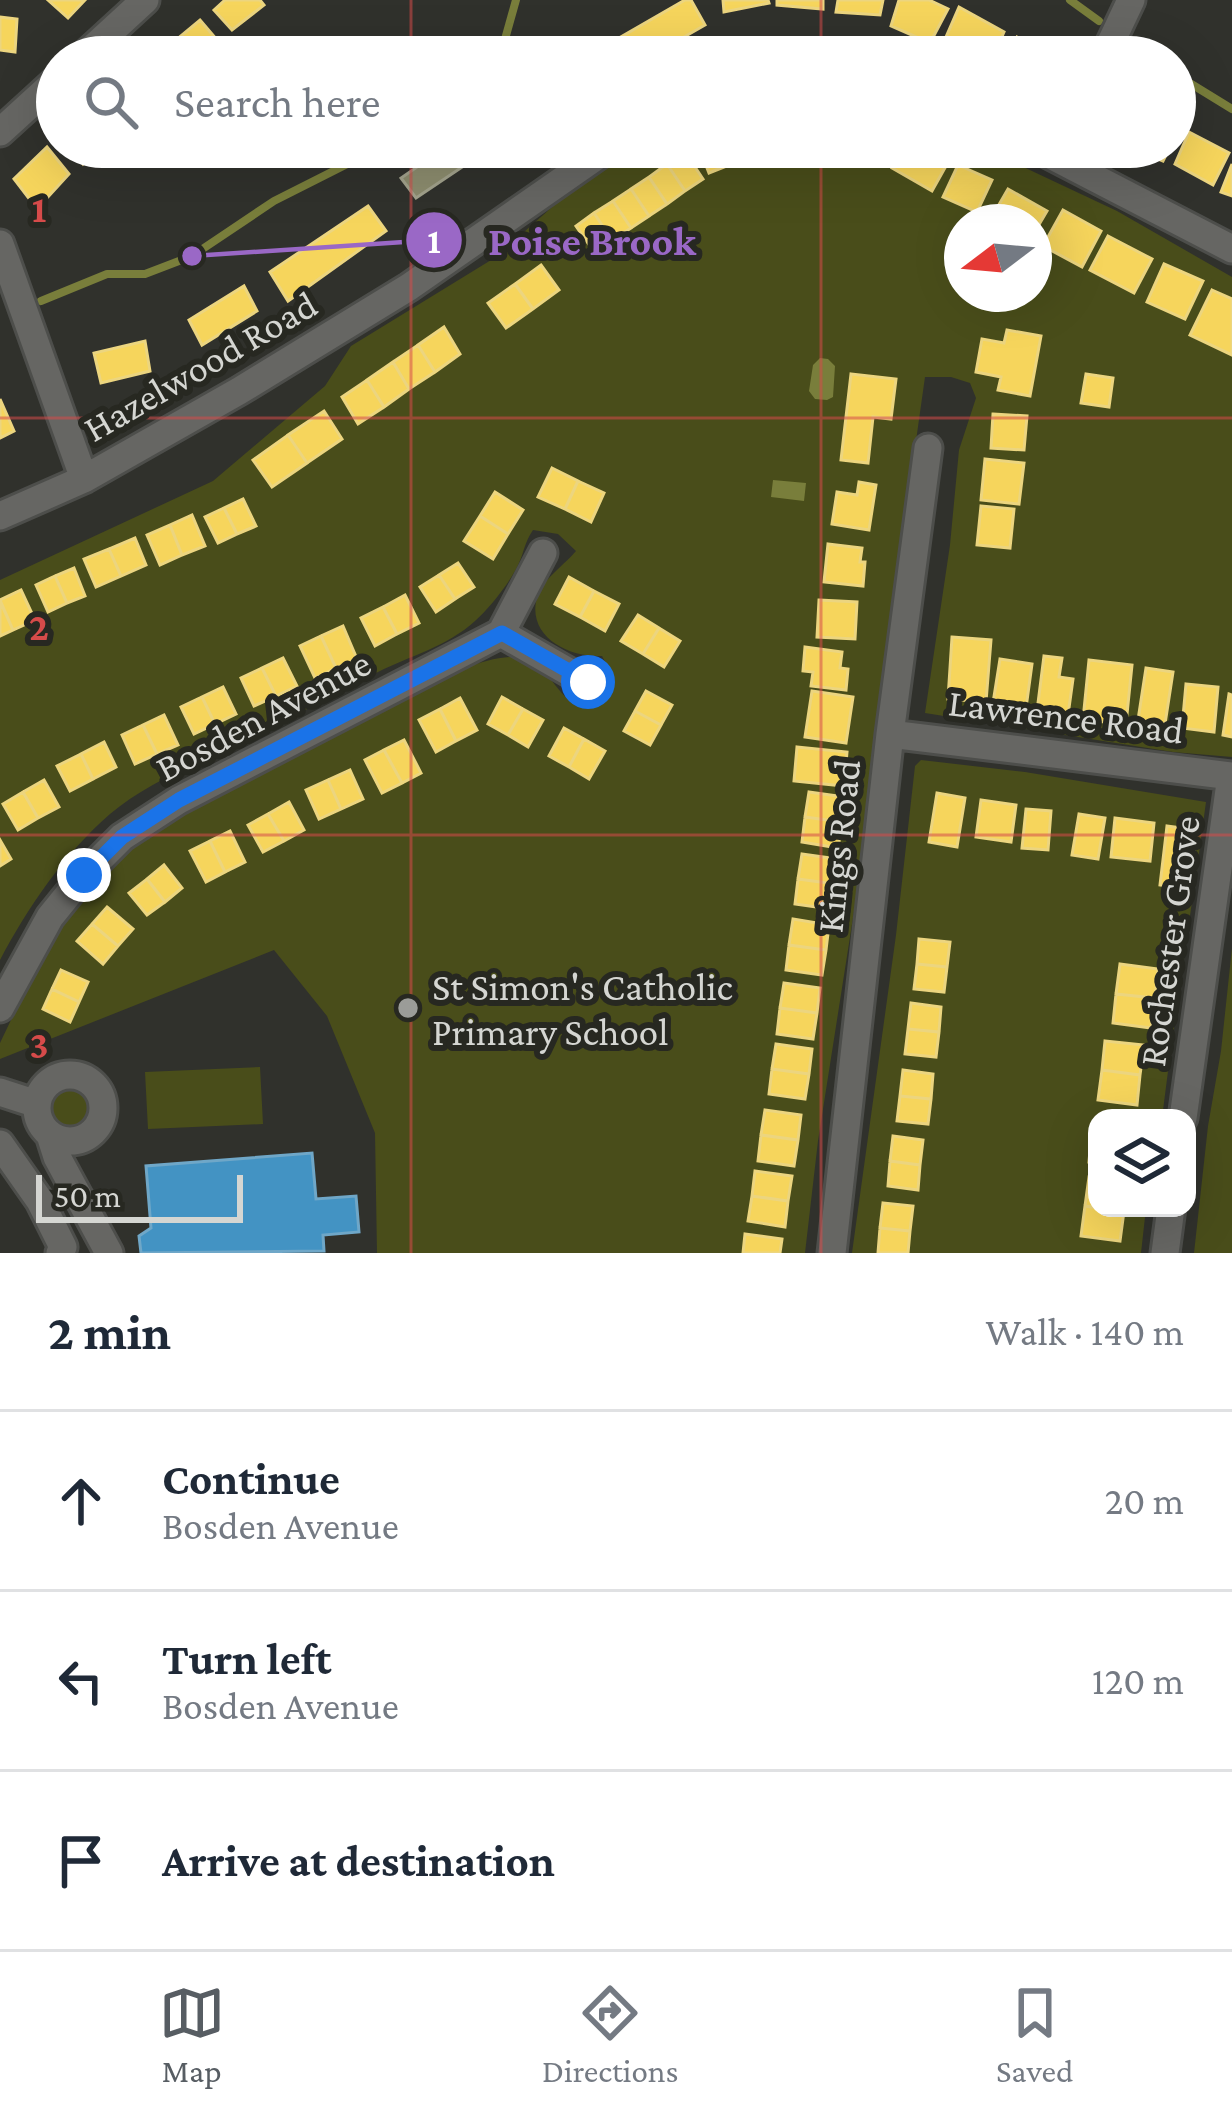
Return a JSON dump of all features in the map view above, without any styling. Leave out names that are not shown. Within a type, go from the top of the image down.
[{"type":"street","points":[[105,36],[145,0]]},
{"type":"street","points":[[1113,36],[1131,0]]},
{"type":"street","points":[[0,132],[36,99]]},
{"type":"street","name":"Hazelwood Road","points":[[0,516],[84,479],[239,392],[410,287],[580,168]]},
{"type":"street","points":[[1083,168],[1232,249]]},
{"type":"street","points":[[0,244],[84,479]]},
{"type":"street","name":"Kings Road","points":[[832,1253],[890,734],[928,448]]},
{"type":"street","points":[[543,553],[502,633],[588,682]]},
{"type":"street","name":"Bosden Avenue","points":[[0,1008],[6,980],[50,917],[122,837],[179,800],[502,633]]},
{"type":"street","name":"Lawrence Road","points":[[890,734],[1232,776]]},
{"type":"street","name":"Rochester Grove","points":[[1185,1109],[1232,776]]},
{"type":"street","points":[[50,1135],[70,1142],[90,1136],[102,1118],[102,1097],[89,1080],[67,1075],[47,1084],[37,1105],[57,1157],[109,1253]]},
{"type":"street","points":[[0,1092],[37,1105]]},
{"type":"street","points":[[0,1144],[40,1201],[63,1246],[60,1253]]},
{"type":"street","points":[[1165,1253],[1170,1217]]},
{"type":"shaded area","points":[[603,168],[1026,168],[1117,211],[1232,277],[1232,757],[925,713],[959,450],[976,398],[970,383],[925,377],[805,1253],[377,1253],[375,1133],[327,1016],[274,950],[0,1059],[0,1043],[51,936],[127,848],[249,777],[466,667],[503,658],[525,659],[535,663],[566,697],[583,706],[593,705],[610,671],[602,656],[575,653],[543,632],[535,609],[538,594],[576,551],[558,534],[533,530],[506,586],[464,630],[162,780],[110,814],[49,882],[0,960],[0,580],[213,481],[325,386],[351,346],[496,257],[578,184]]},
{"type":"shaded area","points":[[820,358],[835,366],[833,397],[827,400],[815,399],[809,391],[813,365]]},
{"type":"shaded area","points":[[773,480],[806,483],[804,501],[771,497]]},
{"type":"shaded area","points":[[921,760],[1025,772],[1206,802],[1163,1109],[1088,1109],[1088,1217],[1145,1217],[1141,1253],[852,1253],[915,766]]},
{"type":"shaded area","points":[[1232,948],[1232,1253],[1194,1253],[1221,1051]]},
{"type":"shaded area","points":[[260,1067],[263,1124],[148,1129],[145,1072]]},
{"type":"shaded area","points":[[70,1086],[86,1093],[93,1109],[86,1125],[70,1132],[54,1125],[47,1109],[54,1093]]},
{"type":"building: Homes","points":[[48,0],[85,0],[68,18]]},
{"type":"building: Homes","points":[[225,0],[260,0],[264,5],[232,30],[214,10]]},
{"type":"building: Homes","points":[[685,0],[691,0],[705,25],[686,36],[622,36]]},
{"type":"building: Homes","points":[[723,0],[768,0],[769,3],[724,12]]},
{"type":"building: Homes","points":[[777,0],[823,0],[823,9],[777,5]]},
{"type":"building: Homes","points":[[838,0],[883,0],[880,15],[836,12]]},
{"type":"building: Homes","points":[[899,0],[929,0],[948,9],[934,36],[914,36],[891,26]]},
{"type":"building: Homes","points":[[959,7],[1004,32],[1002,36],[946,36]]},
{"type":"building: Homes","points":[[0,17],[17,19],[15,52],[0,50]]},
{"type":"building: Homes","points":[[200,20],[214,36],[181,36]]},
{"type":"building: Homes","points":[[1196,136],[1229,153],[1213,185],[1182,168],[1196,168]]},
{"type":"building: Homes","points":[[36,158],[36,168],[64,168],[69,174],[37,209],[14,179]]},
{"type":"building: Homes","points":[[1232,164],[1232,196],[1221,192]]},
{"type":"building: Homes","points":[[670,168],[696,168],[703,179],[685,191]]},
{"type":"building: Homes","points":[[670,168],[685,191],[667,204],[649,177]]},
{"type":"building: Homes","points":[[892,168],[945,168],[932,191]]},
{"type":"building: Homes","points":[[957,168],[992,180],[981,204],[959,204],[943,197]]},
{"type":"building: Homes","points":[[649,177],[667,204],[649,216],[631,189]]},
{"type":"building: Homes","points":[[631,189],[649,216],[631,228],[613,201]]},
{"type":"building: Homes","points":[[1008,189],[1035,204],[999,204]]},
{"type":"building: Homes","points":[[613,201],[631,228],[612,240],[594,213]]},
{"type":"building: Homes","points":[[368,206],[386,231],[288,301],[270,272]]},
{"type":"building: Homes","points":[[1063,210],[1101,231],[1082,267],[1052,251],[1052,230]]},
{"type":"building: Homes","points":[[594,213],[612,240],[595,253],[576,226]]},
{"type":"building: Homes","points":[[1108,236],[1152,259],[1134,293],[1090,270]]},
{"type":"building: Homes","points":[[1164,264],[1203,281],[1185,319],[1147,302]]},
{"type":"building: Homes","points":[[541,265],[559,290],[533,309],[515,284]]},
{"type":"building: Homes","points":[[515,284],[533,309],[506,328],[488,303]]},
{"type":"building: Homes","points":[[244,286],[257,311],[202,345],[189,320]]},
{"type":"building: Homes","points":[[1212,290],[1232,299],[1232,355],[1190,335]]},
{"type":"building: Homes","points":[[444,327],[460,354],[435,372],[418,345]]},
{"type":"building: Homes","points":[[1007,330],[1041,336],[1030,396],[998,390],[1001,377],[976,372],[982,339],[1004,343]]},
{"type":"building: Homes","points":[[145,341],[150,371],[101,383],[94,353]]},
{"type":"building: Homes","points":[[418,345],[435,372],[409,389],[393,362]]},
{"type":"building: Homes","points":[[393,362],[409,389],[384,407],[367,380]]},
{"type":"building: Homes","points":[[851,374],[896,379],[891,419],[873,417],[868,463],[841,460]]},
{"type":"building: Homes","points":[[1086,374],[1113,378],[1109,407],[1081,403]]},
{"type":"building: Homes","points":[[367,380],[384,407],[358,424],[342,397]]},
{"type":"building: Homes","points":[[0,399],[14,431],[0,438]]},
{"type":"building: Homes","points":[[324,411],[342,439],[307,463],[288,435]]},
{"type":"building: Homes","points":[[993,414],[1027,416],[1024,450],[991,448]]},
{"type":"building: Homes","points":[[288,435],[307,463],[272,487],[253,460]]},
{"type":"building: Homes","points":[[985,459],[1024,463],[1019,504],[981,500]]},
{"type":"building: Homes","points":[[552,468],[578,481],[565,509],[538,497]]},
{"type":"building: Homes","points":[[578,481],[604,493],[591,522],[565,509]]},
{"type":"building: Homes","points":[[859,482],[876,485],[869,530],[832,524],[837,492],[857,495]]},
{"type":"building: Homes","points":[[495,492],[523,510],[508,534],[480,516]]},
{"type":"building: Homes","points":[[243,499],[256,526],[237,534],[224,508]]},
{"type":"building: Homes","points":[[981,506],[1014,509],[1010,548],[977,545]]},
{"type":"building: Homes","points":[[224,508],[237,534],[218,543],[205,517]]},
{"type":"building: Homes","points":[[192,515],[205,546],[182,555],[170,525]]},
{"type":"building: Homes","points":[[480,516],[508,534],[493,559],[464,541]]},
{"type":"building: Homes","points":[[170,525],[182,555],[160,565],[147,535]]},
{"type":"building: Homes","points":[[135,538],[146,565],[121,576],[109,549]]},
{"type":"building: Homes","points":[[828,544],[862,548],[863,586],[824,582]]},
{"type":"building: Homes","points":[[109,549],[121,576],[96,587],[84,559]]},
{"type":"building: Homes","points":[[458,563],[474,587],[455,599],[439,575]]},
{"type":"building: Homes","points":[[74,568],[85,596],[67,603],[55,576]]},
{"type":"building: Homes","points":[[439,575],[455,599],[436,612],[420,587]]},
{"type":"building: Homes","points":[[55,576],[67,603],[48,612],[36,585]]},
{"type":"building: Homes","points":[[569,577],[594,591],[580,617],[555,604]]},
{"type":"building: Homes","points":[[21,590],[35,620],[13,630],[0,600]]},
{"type":"building: Homes","points":[[594,591],[619,604],[605,631],[580,617]]},
{"type":"building: Homes","points":[[405,595],[419,623],[397,634],[383,607]]},
{"type":"building: Homes","points":[[819,600],[857,602],[855,639],[817,637]]},
{"type":"building: Homes","points":[[0,601],[13,630],[0,636]]},
{"type":"building: Homes","points":[[383,607],[397,634],[375,646],[361,618]]},
{"type":"building: Homes","points":[[638,615],[659,628],[643,654],[621,641]]},
{"type":"building: Homes","points":[[343,626],[357,659],[336,668],[321,636]]},
{"type":"building: Homes","points":[[659,628],[680,641],[664,667],[643,654]]},
{"type":"building: Homes","points":[[321,636],[336,668],[315,678],[300,646]]},
{"type":"building: Homes","points":[[952,637],[991,640],[986,702],[948,699]]},
{"type":"building: Homes","points":[[805,647],[842,652],[840,668],[848,669],[846,690],[811,686],[813,672],[803,671]]},
{"type":"building: Homes","points":[[1044,656],[1062,658],[1059,677],[1073,679],[1068,715],[1037,711]]},
{"type":"building: Homes","points":[[283,658],[297,686],[276,696],[262,668]]},
{"type":"building: Homes","points":[[1000,659],[1032,664],[1026,708],[993,703]]},
{"type":"building: Homes","points":[[1089,660],[1132,665],[1126,724],[1083,720]]},
{"type":"building: Homes","points":[[262,668],[276,696],[254,706],[241,678]]},
{"type":"building: Homes","points":[[1146,668],[1173,672],[1165,724],[1138,720]]},
{"type":"building: Homes","points":[[1186,684],[1218,687],[1214,732],[1182,728]]},
{"type":"building: Homes","points":[[223,687],[236,714],[215,724],[202,697]]},
{"type":"building: Homes","points":[[646,691],[672,705],[661,725],[635,711]]},
{"type":"building: Homes","points":[[812,691],[853,697],[846,743],[805,737]]},
{"type":"building: Homes","points":[[1232,695],[1232,737],[1223,735]]},
{"type":"building: Homes","points":[[202,697],[215,724],[194,734],[181,707]]},
{"type":"building: Homes","points":[[502,697],[523,709],[508,735],[488,724]]},
{"type":"building: Homes","points":[[460,698],[477,730],[456,741],[440,709]]},
{"type":"building: Homes","points":[[440,709],[456,741],[436,752],[419,720]]},
{"type":"building: Homes","points":[[523,709],[543,720],[528,747],[508,735]]},
{"type":"building: Homes","points":[[635,711],[661,725],[650,745],[624,731]]},
{"type":"building: Homes","points":[[164,715],[178,745],[157,754],[143,725]]},
{"type":"building: Homes","points":[[143,725],[157,754],[135,764],[122,735]]},
{"type":"building: Homes","points":[[564,728],[584,739],[569,767],[549,756]]},
{"type":"building: Homes","points":[[584,739],[605,751],[589,779],[569,767]]},
{"type":"building: Homes","points":[[404,740],[421,773],[402,783],[384,750]]},
{"type":"building: Homes","points":[[104,742],[116,767],[93,779],[81,754]]},
{"type":"building: Homes","points":[[797,747],[847,752],[844,786],[794,781]]},
{"type":"building: Homes","points":[[384,750],[402,783],[382,793],[365,760]]},
{"type":"building: Homes","points":[[81,754],[93,779],[70,791],[57,766]]},
{"type":"building: Homes","points":[[350,770],[363,799],[341,809],[328,780]]},
{"type":"building: Homes","points":[[44,780],[59,807],[38,818],[23,792]]},
{"type":"building: Homes","points":[[328,780],[341,809],[319,819],[306,790]]},
{"type":"building: Homes","points":[[23,792],[38,818],[18,830],[3,804]]},
{"type":"building: Homes","points":[[809,792],[845,797],[842,822],[805,817]]},
{"type":"building: Homes","points":[[937,793],[965,798],[957,847],[929,842]]},
{"type":"building: Homes","points":[[981,800],[1016,805],[1011,842],[976,837]]},
{"type":"building: Homes","points":[[289,802],[304,830],[284,841],[268,814]]},
{"type":"building: Homes","points":[[1026,809],[1051,811],[1048,850],[1022,848]]},
{"type":"building: Homes","points":[[268,814],[284,841],[263,852],[248,825]]},
{"type":"building: Homes","points":[[1079,814],[1105,818],[1098,859],[1072,855]]},
{"type":"building: Homes","points":[[805,817],[842,822],[838,848],[802,842]]},
{"type":"building: Homes","points":[[1115,818],[1154,823],[1150,861],[1111,857]]},
{"type":"building: Homes","points":[[1167,826],[1197,830],[1192,869],[1178,868],[1175,887],[1160,885]]},
{"type":"building: Homes","points":[[230,831],[245,862],[225,872],[210,841]]},
{"type":"building: Homes","points":[[0,840],[11,859],[0,866]]},
{"type":"building: Homes","points":[[210,841],[225,872],[206,882],[190,851]]},
{"type":"building: Homes","points":[[802,854],[838,859],[835,884],[798,879]]},
{"type":"building: Homes","points":[[164,865],[182,888],[165,902],[147,879]]},
{"type":"building: Homes","points":[[147,879],[165,902],[147,915],[129,893]]},
{"type":"building: Homes","points":[[798,879],[835,884],[831,909],[795,904]]},
{"type":"building: Homes","points":[[107,907],[133,929],[118,946],[92,924]]},
{"type":"building: Homes","points":[[793,919],[829,925],[826,950],[789,945]]},
{"type":"building: Homes","points":[[92,924],[118,946],[103,964],[77,941]]},
{"type":"building: Homes","points":[[919,939],[950,942],[947,967],[917,964]]},
{"type":"building: Homes","points":[[789,945],[826,950],[822,975],[786,970]]},
{"type":"building: Homes","points":[[917,964],[947,967],[944,992],[914,989]]},
{"type":"building: Homes","points":[[1120,964],[1158,969],[1155,998],[1116,994]]},
{"type":"building: Homes","points":[[61,970],[88,982],[79,1002],[52,989]]},
{"type":"building: Homes","points":[[784,983],[820,988],[817,1013],[780,1008]]},
{"type":"building: Homes","points":[[52,989],[79,1002],[70,1022],[43,1009]]},
{"type":"building: Homes","points":[[1116,994],[1155,998],[1151,1028],[1113,1023]]},
{"type":"building: Homes","points":[[911,1003],[941,1007],[939,1032],[908,1029]]},
{"type":"building: Homes","points":[[780,1008],[817,1013],[813,1039],[777,1034]]},
{"type":"building: Homes","points":[[908,1029],[939,1032],[936,1057],[905,1054]]},
{"type":"building: Homes","points":[[1105,1041],[1144,1045],[1140,1075],[1102,1070]]},
{"type":"building: Homes","points":[[776,1044],[812,1049],[809,1074],[772,1069]]},
{"type":"building: Homes","points":[[772,1069],[809,1074],[805,1099],[769,1094]]},
{"type":"building: Homes","points":[[903,1070],[933,1074],[931,1099],[900,1096]]},
{"type":"building: Homes","points":[[1102,1070],[1140,1075],[1137,1105],[1098,1100]]},
{"type":"building: Homes","points":[[900,1096],[931,1099],[928,1124],[897,1121]]},
{"type":"building: Homes","points":[[765,1110],[801,1115],[798,1140],[761,1135]]},
{"type":"building: Homes","points":[[761,1135],[798,1140],[794,1166],[758,1161]]},
{"type":"building: Homes","points":[[893,1136],[923,1140],[920,1165],[890,1161]]},
{"type":"building: Homes","points":[[890,1161],[920,1165],[918,1190],[888,1186]]},
{"type":"building: Homes","points":[[755,1171],[792,1176],[788,1201],[752,1196]]},
{"type":"building: Homes","points":[[752,1196],[788,1201],[785,1227],[748,1221]]},
{"type":"building: Homes","points":[[883,1203],[913,1206],[910,1231],[880,1228]]},
{"type":"building: Homes","points":[[1085,1206],[1088,1217],[1123,1217],[1120,1241],[1081,1236]]},
{"type":"building: Homes","points":[[880,1228],[910,1231],[908,1253],[878,1253]]},
{"type":"building: Homes","points":[[745,1234],[782,1239],[780,1253],[743,1253]]},
{"type":"building: Schools","points":[[312,1153],[316,1199],[356,1196],[359,1232],[323,1235],[324,1251],[141,1253],[139,1236],[151,1228],[146,1166]]},
{"type":"building: Industry","points":[[416,168],[461,168],[416,198],[401,178]]},
{"type":"waterway","points":[[506,36],[516,0]]},
{"type":"waterway","points":[[1070,0],[1099,21]]},
{"type":"waterway","points":[[1196,87],[1232,109]]},
{"type":"waterway","points":[[41,301],[107,274],[145,274],[192,256],[274,201],[339,168]]},
{"type":"place","name":"Poise Brook","points":[[192,256]]},
{"type":"place","name":"St Simon's Catholic Primary School","points":[[408,1008]]},
{"type":"route","points":[[84,875],[122,837],[179,800],[502,633],[588,682]]}]
